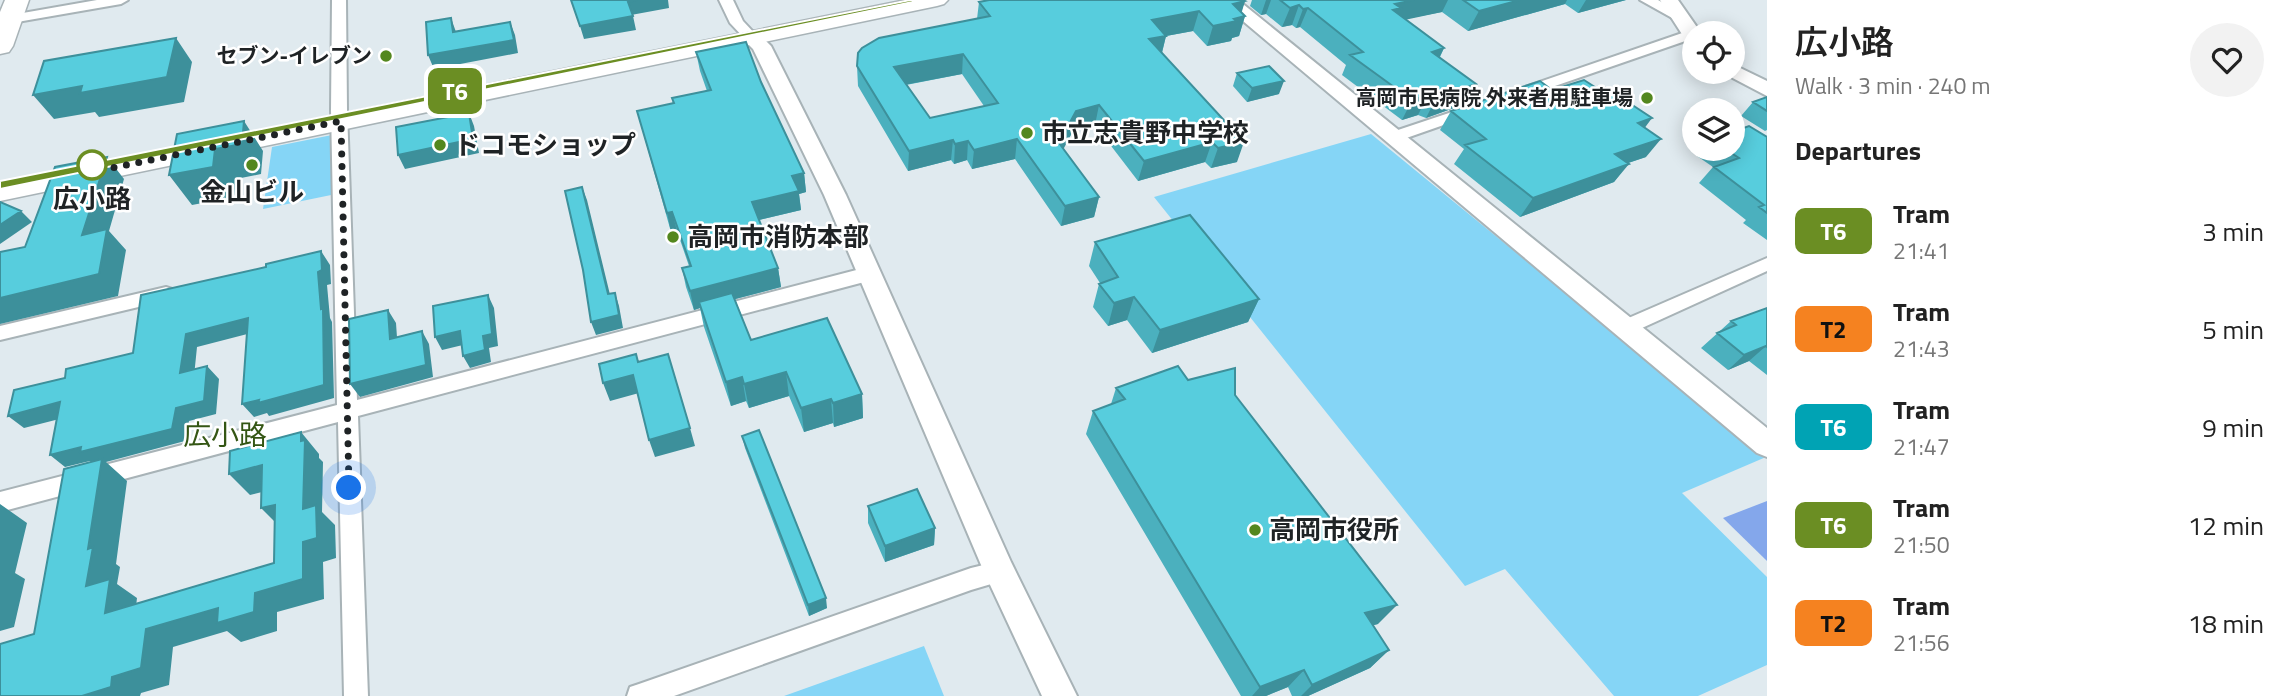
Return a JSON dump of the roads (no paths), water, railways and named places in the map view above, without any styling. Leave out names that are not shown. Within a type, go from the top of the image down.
[{"type":"highway","points":[[0,46],[9,14]]},
{"type":"main road","points":[[744,30],[844,0]]},
{"type":"main road","points":[[0,171],[340,112],[744,30],[936,0]]},
{"type":"main road","points":[[0,192],[340,112]]},
{"type":"street","points":[[9,14],[121,0]]},
{"type":"street","points":[[338,0],[340,112],[337,254],[347,410],[356,696]]},
{"type":"street","points":[[726,0],[744,30],[761,46],[802,124],[1000,572],[1060,696]]},
{"type":"street","points":[[1647,0],[1674,8]]},
{"type":"street","points":[[1237,2],[1395,137],[1767,445]]},
{"type":"street","points":[[1509,97],[1682,39]]},
{"type":"street","points":[[1745,77],[1767,90]]},
{"type":"street","points":[[1395,137],[1483,106]]},
{"type":"street","points":[[1624,328],[1767,264]]},
{"type":"street","points":[[0,502],[868,274]]},
{"type":"street","points":[[0,333],[185,289]]},
{"type":"street","points":[[639,696],[1000,572]]},
{"type":"tram line","points":[[230,137],[910,0]]},
{"type":"tram line","name":"T6","points":[[0,185],[910,0]]},
{"type":"tram line","points":[[0,185],[193,145]]},
{"type":"place","name":"セブン-イレブン","points":[[386,56]]},
{"type":"place","name":"高岡市民病院 外来者用駐車場","points":[[1647,98]]},
{"type":"place","name":"市立志貴野中学校","points":[[1027,133]]},
{"type":"place","name":"ドコモショップ","points":[[440,145]]},
{"type":"place","name":"広小路","points":[[92,165]]},
{"type":"place","name":"金山ビル","points":[[252,165]]},
{"type":"place","name":"高岡市消防本部","points":[[673,237]]},
{"type":"place","name":"高岡市役所","points":[[1255,530]]},
{"type":"district","name":"広小路","points":[[225,435]]}]
